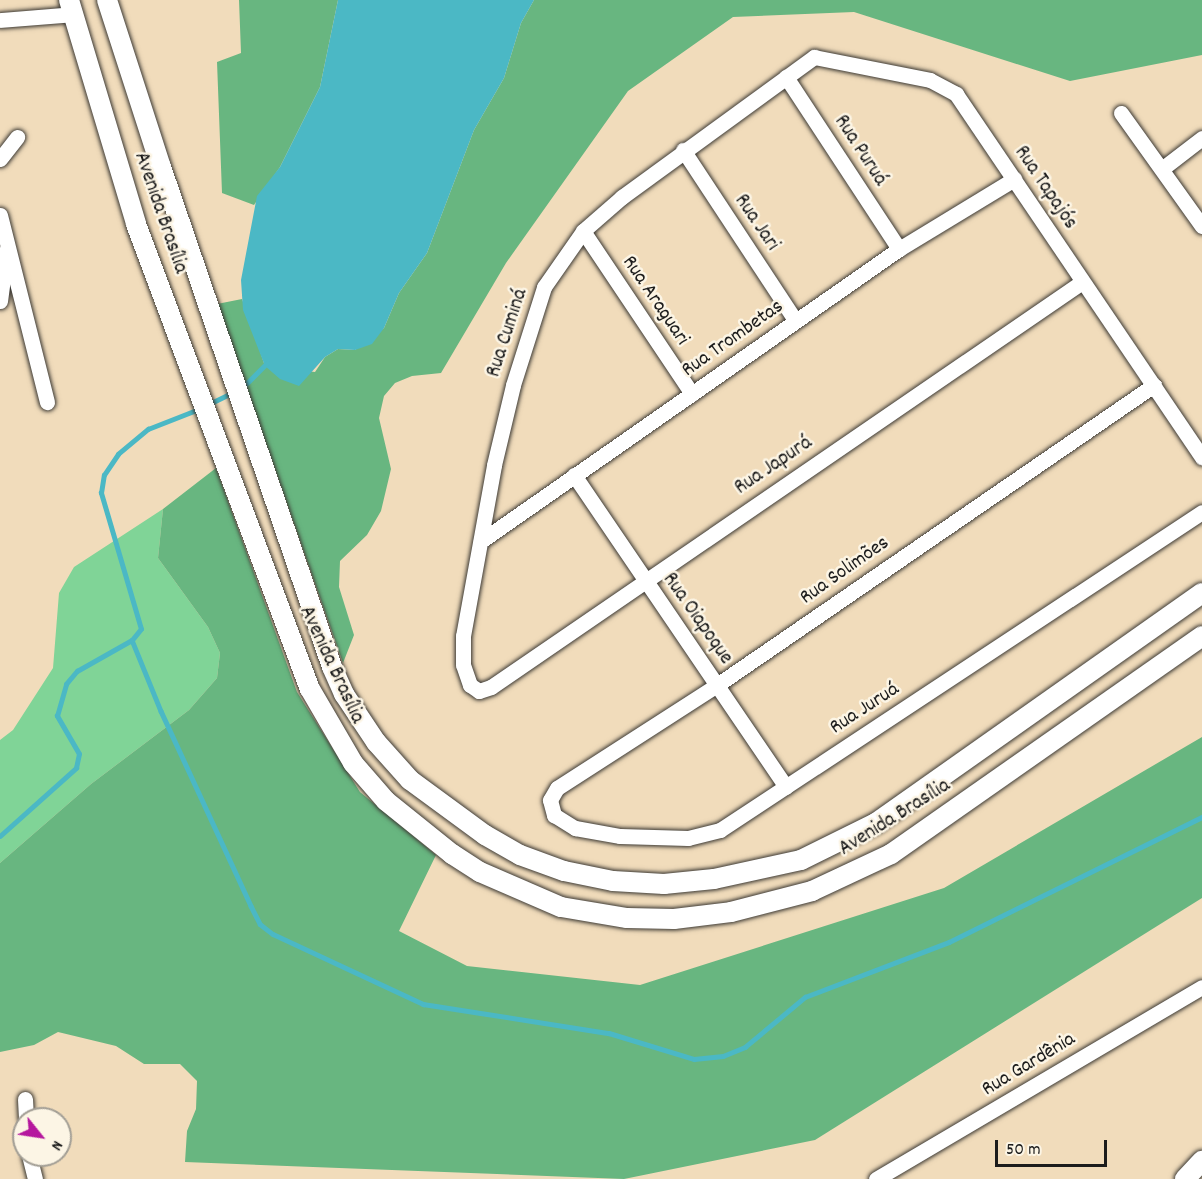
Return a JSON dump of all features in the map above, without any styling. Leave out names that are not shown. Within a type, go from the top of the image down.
[{"type":"street","name":"Avenida Brasília","points":[[107,0],[332,667],[376,742],[410,780],[485,835],[520,855],[564,871],[613,881],[664,884],[714,879],[801,860],[838,845],[955,768],[1202,593]]},
{"type":"street","name":"Avenida Brasília","points":[[71,7],[136,224],[177,330],[212,434],[310,689],[353,763],[386,801],[452,855],[490,876],[561,907],[627,918],[674,919],[770,904],[823,887],[891,854],[1202,636]]},
{"type":"street","points":[[0,20],[71,7]]},
{"type":"street","name":"Rua Tapajós","points":[[786,77],[814,57],[822,56],[940,83],[956,94],[1082,282],[1200,449]]},
{"type":"street","name":"Rua Cuminá","points":[[491,687],[479,691],[470,685],[462,659],[494,465],[532,315],[558,262],[583,231],[682,150],[786,77]]},
{"type":"street","name":"Rua Puruá","points":[[786,77],[899,249]]},
{"type":"street","points":[[1121,113],[1163,168],[1202,226]]},
{"type":"street","points":[[0,159],[17,137]]},
{"type":"street","points":[[1163,168],[1202,138]]},
{"type":"street","name":"Rua Jari","points":[[682,150],[795,320]]},
{"type":"street","name":"Rua Trombetas","points":[[481,541],[899,249],[1014,179]]},
{"type":"street","points":[[0,215],[8,239],[47,402]]},
{"type":"street","name":"Rua Araguari","points":[[583,231],[692,394]]},
{"type":"street","points":[[0,301],[8,239]]},
{"type":"street","name":"Rua Japurá","points":[[491,687],[1082,282]]},
{"type":"street","name":"Rua Solimões","points":[[557,788],[717,685],[1154,385]]},
{"type":"street","name":"Rua Oiapoque","points":[[574,475],[786,787]]},
{"type":"street","name":"Rua Juruá","points":[[557,788],[550,807],[567,825],[620,836],[688,838],[720,830],[1202,512]]},
{"type":"street","name":"Rua Gardênia","points":[[876,1179],[1202,987]]},
{"type":"street","points":[[25,1099],[25,1107]]},
{"type":"green space","points":[[239,0],[338,0],[320,87],[280,167],[254,205],[222,193],[217,62],[241,53]]},
{"type":"green space","points":[[534,0],[1202,0],[1202,55],[1070,81],[854,12],[733,17],[628,91],[506,263],[441,373],[412,376],[395,383],[384,396],[379,418],[391,469],[381,511],[367,535],[340,561],[339,587],[354,635],[343,663],[217,304],[242,299],[265,366],[315,372],[325,357],[338,349],[355,350],[384,328],[399,293],[427,253],[474,130],[504,78],[521,23]]},
{"type":"green space","points":[[216,468],[297,692],[360,792],[436,855],[399,931],[467,966],[640,985],[944,888],[1202,737],[1202,898],[815,1140],[624,1179],[185,1162],[187,1131],[196,1109],[197,1081],[180,1064],[144,1064],[116,1046],[58,1032],[34,1045],[0,1052],[0,863],[91,784],[189,710],[217,678],[220,653],[208,627],[158,558],[163,509]]},
{"type":"green space","points":[[163,509],[158,558],[208,627],[220,653],[217,678],[189,710],[91,784],[0,863],[0,740],[13,730],[53,668],[59,593],[74,567]]},
{"type":"water","points":[[338,0],[534,0],[521,23],[504,78],[474,130],[427,253],[399,293],[384,328],[372,344],[355,350],[338,349],[325,357],[299,386],[280,379],[265,366],[243,310],[241,280],[257,196],[280,167],[320,87]]},
{"type":"waterway","points":[[242,388],[267,363]]},
{"type":"waterway","points":[[209,404],[234,392]]},
{"type":"waterway","points":[[0,836],[76,768],[79,754],[57,716],[66,684],[77,671],[132,640],[141,629],[101,493],[104,475],[118,454],[148,429],[199,409]]},
{"type":"waterway","points":[[132,640],[161,711],[251,906],[260,924],[273,934],[423,1004],[609,1033],[694,1059],[723,1056],[745,1047],[805,997],[949,942],[1202,817]]}]
